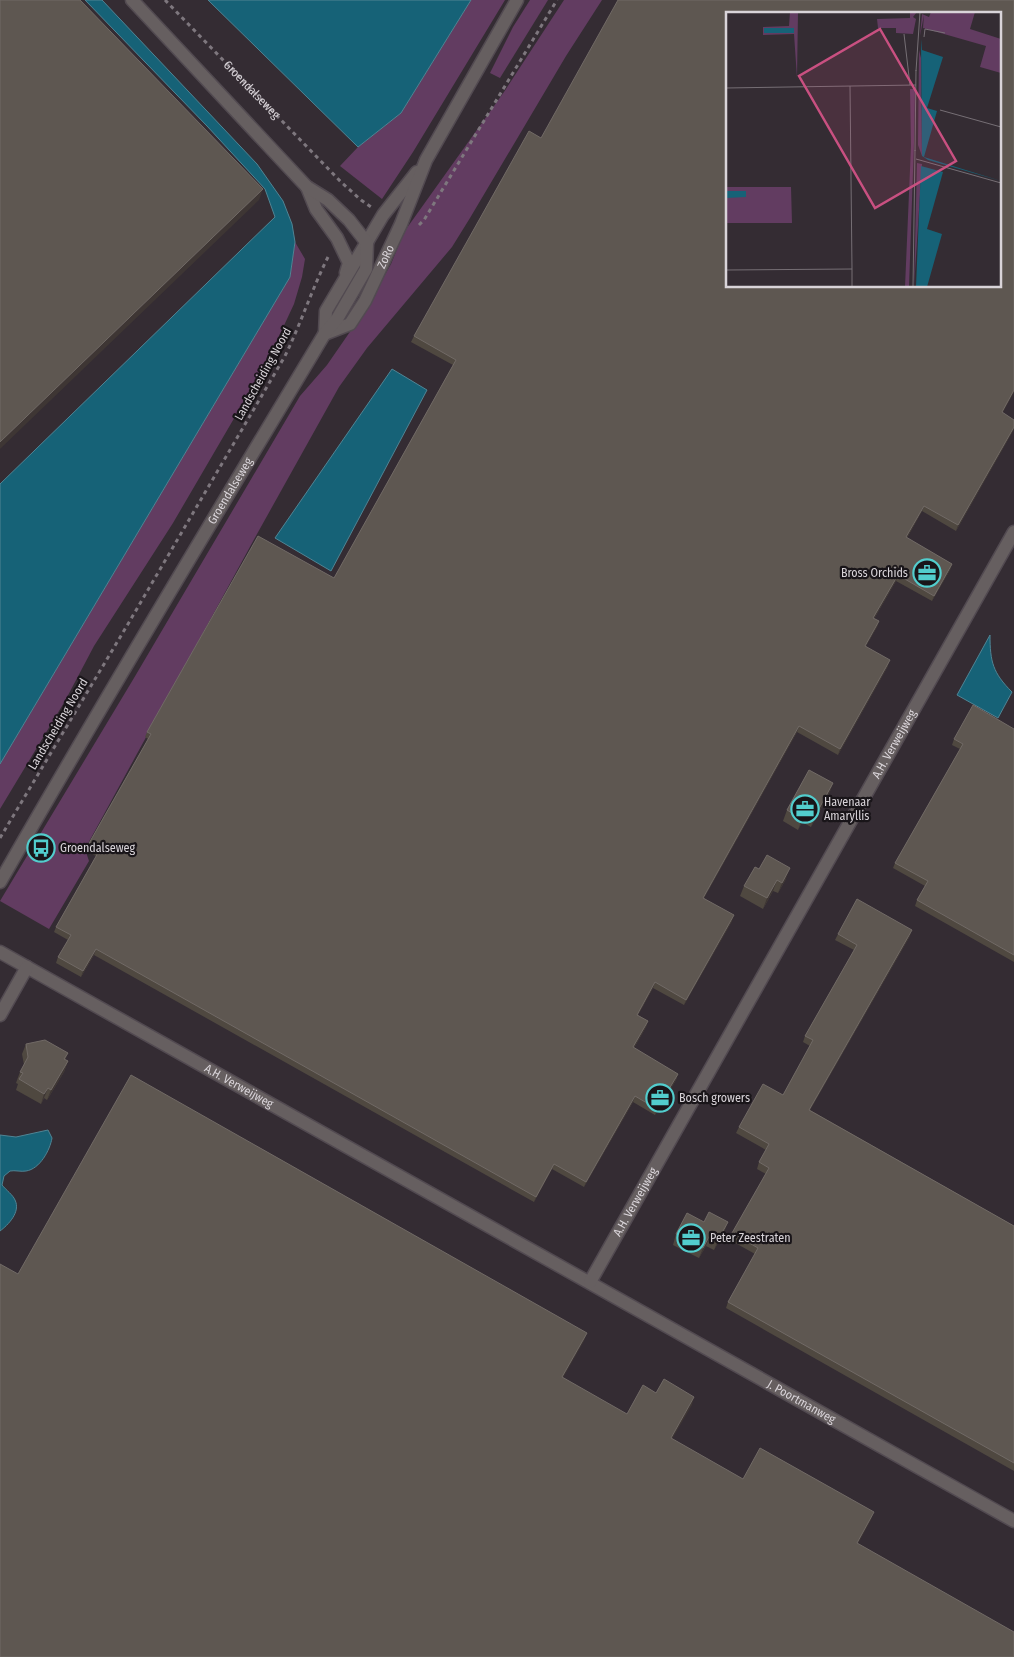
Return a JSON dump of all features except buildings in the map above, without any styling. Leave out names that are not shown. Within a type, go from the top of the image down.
[{"type":"street","name":"Groendalseweg","points":[[0,882],[58,779],[325,333],[337,319],[366,269],[367,243],[349,220],[328,200],[307,187],[132,0]]},
{"type":"street","name":"ZoRo","points":[[325,333],[350,324],[365,301],[401,224],[426,160],[517,0]]},
{"type":"street","name":"ZoRo","points":[[367,243],[383,215],[426,160]]},
{"type":"street","name":"Groendalseweg","points":[[307,187],[316,209],[337,238],[349,263],[343,281]]},
{"type":"street","name":"Groendalseweg","points":[[325,333],[326,311],[367,243]]},
{"type":"street","name":"A.H. Verweijweg","points":[[0,952],[590,1282],[1014,532]]},
{"type":"street","points":[[0,1015],[27,967]]},
{"type":"street","name":"J. Poortmanweg","points":[[590,1282],[1014,1521]]},
{"type":"path","name":"Groendalseweg","points":[[165,0],[341,182],[361,200]]},
{"type":"path","points":[[401,224],[413,230],[424,220],[557,0]]},
{"type":"path","points":[[349,220],[361,200],[383,215]]},
{"type":"path","name":"Landscheiding Noord","points":[[0,838],[285,356],[302,322],[314,286],[337,238]]},
{"type":"shaded area","points":[[471,0],[505,0],[413,152],[382,199],[340,166],[358,147],[401,113]]},
{"type":"shaded area","points":[[530,0],[548,0],[500,78],[490,73],[513,27]]},
{"type":"shaded area","points":[[564,0],[602,0],[566,56],[452,247],[367,348],[339,387],[85,849],[89,861],[49,929],[0,901],[300,396],[327,365],[365,310],[391,264],[404,232],[504,92]]},
{"type":"shaded area","points":[[295,242],[305,259],[302,277],[294,304],[267,362],[173,523],[94,646],[65,701],[0,809],[0,764],[290,277]]},
{"type":"water","points":[[85,0],[102,0],[257,164],[283,201],[292,224],[295,242],[290,277],[0,764],[0,484],[275,217],[265,189]]},
{"type":"water","points":[[208,0],[471,0],[401,113],[358,147]]},
{"type":"water","points":[[392,369],[427,390],[331,571],[275,538]]},
{"type":"water","points":[[990,635],[994,666],[1001,679],[1012,692],[998,718],[957,695]]},
{"type":"water","points":[[48,1130],[52,1138],[51,1143],[40,1163],[31,1170],[10,1171],[4,1176],[2,1185],[14,1198],[16,1209],[10,1222],[0,1231],[0,1135],[16,1137]]},
{"type":"place","name":"Bross Orchids","points":[[927,573]]},
{"type":"place","name":"Havenaar Amaryllis","points":[[805,809]]},
{"type":"place","name":"Groendalseweg","points":[[41,848]]},
{"type":"place","name":"Bosch growers","points":[[660,1098]]},
{"type":"place","name":"Peter Zeestraten","points":[[691,1238]]}]
